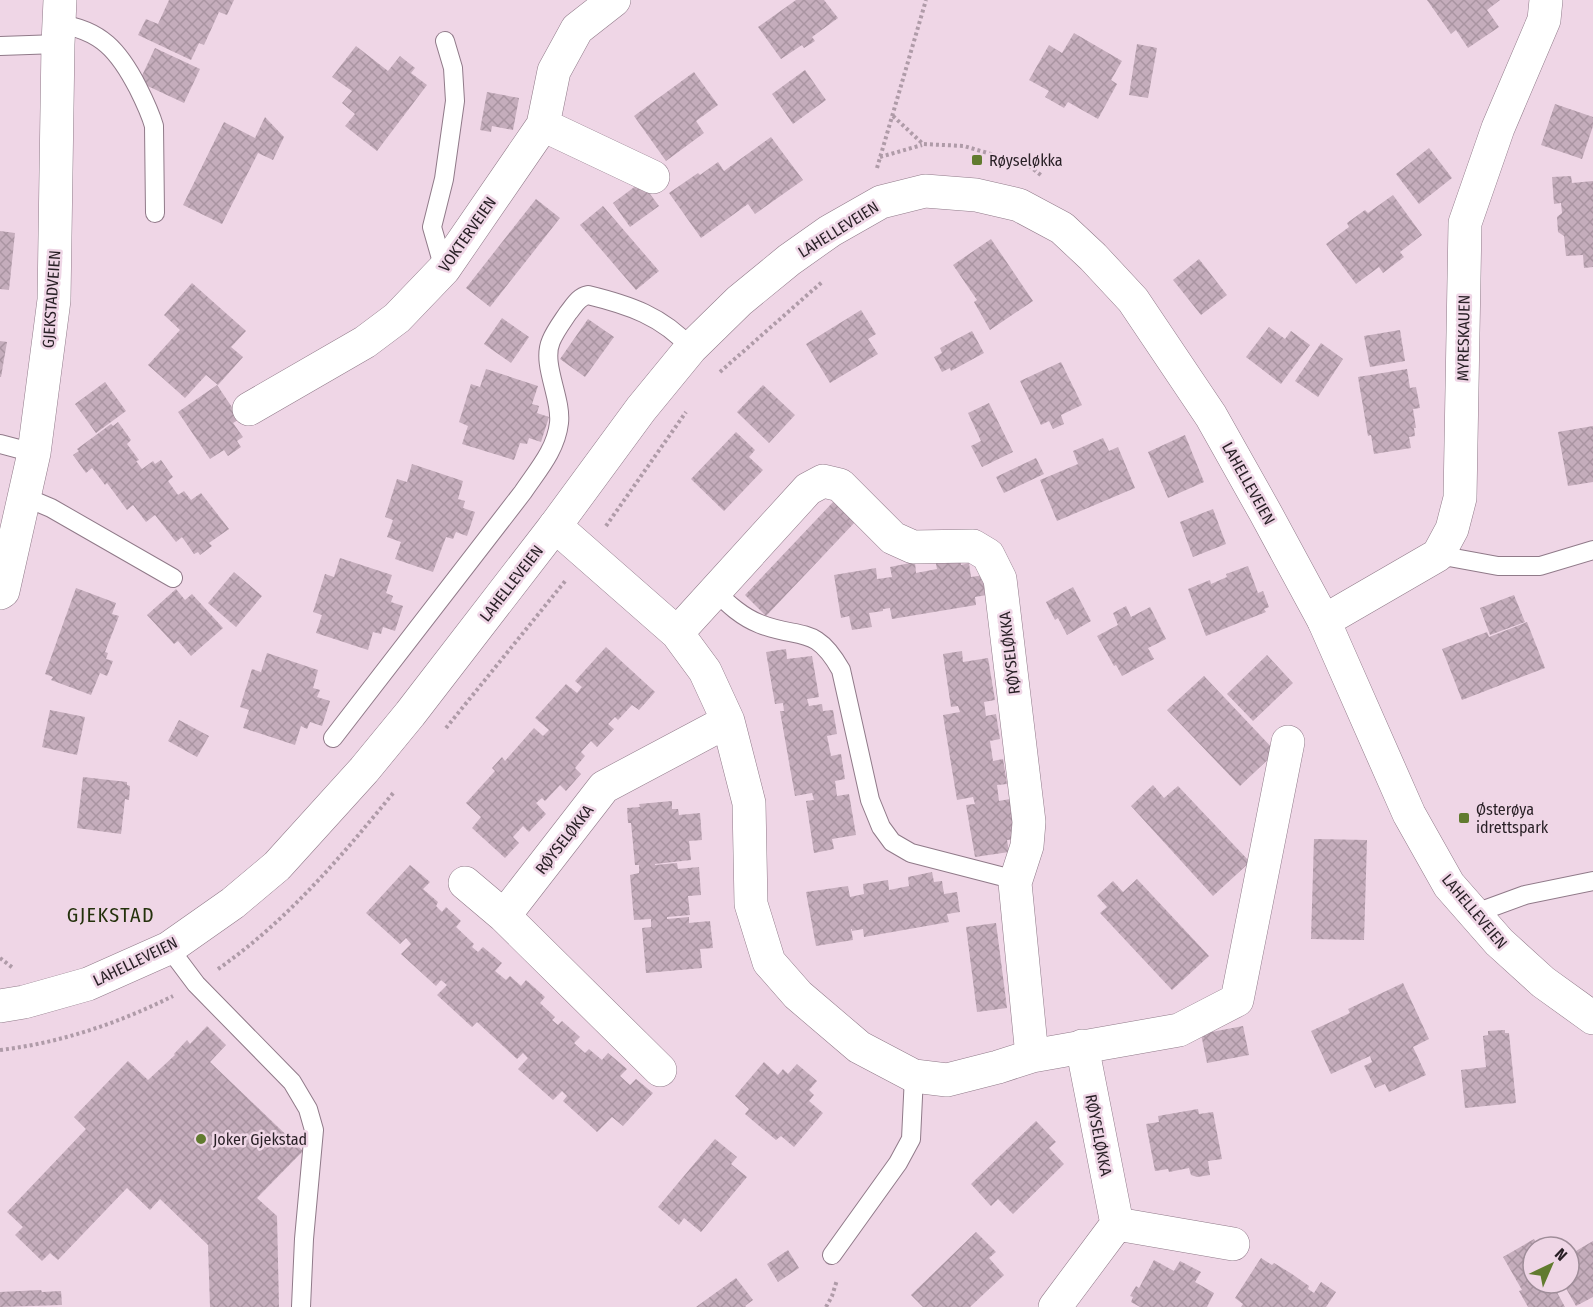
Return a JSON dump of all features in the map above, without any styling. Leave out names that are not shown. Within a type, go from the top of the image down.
[{"type":"street","name":"VOKTERVEIEN","points":[[249,409],[365,342],[397,318],[444,269],[543,124],[554,71],[577,29],[614,0]]},
{"type":"street","name":"MYRESKAUEN","points":[[1438,555],[1452,529],[1460,498],[1465,223],[1498,128],[1544,20],[1546,0]]},
{"type":"street","name":"GJEKSTADVEIEN","points":[[0,593],[3,591],[34,453],[54,300],[59,23]]},
{"type":"street","points":[[543,124],[653,177]]},
{"type":"street","name":"LAHELLEVEIEN","points":[[0,1006],[24,1002],[88,984],[169,948],[233,903],[285,857],[364,770],[555,526],[641,409],[691,348],[739,300],[830,231],[881,202],[925,191],[976,195],[1019,205],[1062,228],[1133,300],[1212,416],[1324,621],[1409,814],[1449,885],[1499,942],[1544,982],[1593,1018]]},
{"type":"street","name":"RØYSELØKKA","points":[[676,633],[808,489],[824,481],[840,485],[893,538],[913,547],[973,546],[988,555],[1000,579],[1029,822],[1027,846],[1015,883],[1032,1056]]},
{"type":"street","points":[[555,526],[676,633],[705,671],[728,721],[749,804],[752,904],[769,962],[798,995],[859,1047],[914,1076],[947,1080],[1032,1056],[1179,1030],[1237,1000],[1288,742]]},
{"type":"street","points":[[1324,621],[1438,555]]},
{"type":"street","name":"RØYSELØKKA","points":[[504,916],[604,787],[728,721]]},
{"type":"street","points":[[465,883],[504,916],[660,1070]]},
{"type":"street","name":"RØYSELØKKA","points":[[1082,1046],[1117,1224]]},
{"type":"street","points":[[1055,1307],[1117,1224],[1233,1244]]},
{"type":"lane","points":[[0,46],[59,23],[93,34],[116,52],[132,76],[151,114],[154,126],[155,213]]},
{"type":"lane","points":[[444,269],[432,227],[444,179],[456,101],[453,68],[445,40]]},
{"type":"lane","points":[[333,738],[515,502],[550,453],[559,422],[549,348],[555,334],[577,301],[588,295],[621,303],[658,320],[677,333],[691,348]]},
{"type":"lane","points":[[0,444],[34,453]]},
{"type":"lane","points":[[25,497],[51,508],[172,578]]},
{"type":"lane","points":[[1438,555],[1498,566],[1540,566],[1593,550]]},
{"type":"lane","points":[[715,591],[729,606],[752,621],[763,626],[808,635],[824,645],[831,653],[841,670],[870,800],[881,827],[892,842],[911,853],[1004,877],[1015,883]]},
{"type":"lane","points":[[1473,914],[1525,895],[1593,881]]},
{"type":"lane","points":[[169,948],[196,984],[292,1082],[308,1109],[314,1130],[304,1239],[301,1307]]},
{"type":"lane","points":[[832,1255],[898,1163],[911,1138],[914,1076]]},
{"type":"path","points":[[876,175],[926,0]]},
{"type":"path","points":[[880,157],[923,144]]},
{"type":"path","points":[[716,375],[828,277]]},
{"type":"path","points":[[604,529],[693,403]]},
{"type":"building","points":[[169,0],[234,0],[227,15],[219,12],[204,45],[199,43],[191,60],[138,35],[146,19],[158,24]]},
{"type":"building","points":[[796,0],[824,0],[838,18],[812,37],[815,41],[804,48],[802,45],[781,59],[758,27]]},
{"type":"building","points":[[1427,0],[1500,0],[1487,10],[1499,27],[1468,48],[1456,30],[1451,34]]},
{"type":"building","points":[[1074,33],[1122,61],[1111,80],[1117,84],[1098,119],[1068,102],[1064,108],[1045,97],[1049,91],[1029,80],[1049,45],[1062,53]]},
{"type":"building","points":[[1137,44],[1157,48],[1148,98],[1129,95]]},
{"type":"building","points":[[356,46],[388,71],[400,56],[415,68],[411,73],[427,85],[377,151],[345,126],[355,114],[342,103],[352,91],[332,77]]},
{"type":"building","points":[[155,48],[200,69],[184,103],[139,82]]},
{"type":"building","points":[[805,70],[826,100],[793,124],[772,94]]},
{"type":"building","points":[[694,72],[718,105],[696,121],[704,133],[666,161],[634,116]]},
{"type":"building","points":[[487,92],[519,98],[513,130],[492,126],[491,132],[480,130]]},
{"type":"building","points":[[1555,104],[1593,117],[1593,126],[1582,159],[1541,145]]},
{"type":"building","points":[[265,117],[284,137],[273,160],[258,153],[222,224],[183,205],[224,122],[255,138]]},
{"type":"building","points":[[771,137],[803,180],[755,214],[748,204],[701,238],[669,193],[718,162],[724,171]]},
{"type":"building","points":[[1429,148],[1452,178],[1419,204],[1396,174]]},
{"type":"building","points":[[1571,176],[1572,183],[1593,181],[1593,267],[1584,268],[1583,255],[1566,256],[1564,236],[1558,232],[1557,217],[1562,213],[1561,203],[1554,204],[1552,177]]},
{"type":"building","points":[[641,182],[659,206],[630,227],[613,203]]},
{"type":"building","points":[[1393,195],[1422,235],[1400,252],[1404,257],[1383,273],[1379,267],[1356,284],[1326,244],[1349,227],[1347,223],[1365,210],[1368,213]]},
{"type":"building","points":[[536,199],[560,218],[490,307],[466,288]]},
{"type":"building","points":[[603,206],[659,271],[636,290],[580,225]]},
{"type":"building","points":[[0,231],[15,233],[9,290],[0,289]]},
{"type":"building","points":[[991,239],[1033,301],[990,330],[974,302],[977,300],[953,265]]},
{"type":"building","points":[[1199,259],[1227,295],[1201,315],[1173,280]]},
{"type":"building","points":[[192,283],[246,331],[231,347],[243,357],[218,385],[206,375],[185,398],[148,365],[180,330],[164,315]]},
{"type":"building","points":[[861,310],[876,334],[868,339],[878,354],[830,383],[806,344]]},
{"type":"building","points":[[502,318],[529,337],[511,363],[484,344]]},
{"type":"building","points":[[588,319],[614,337],[585,377],[560,359]]},
{"type":"building","points":[[1269,327],[1285,339],[1291,331],[1310,345],[1281,384],[1246,357]]},
{"type":"building","points":[[1400,330],[1405,361],[1370,367],[1364,336]]},
{"type":"building","points":[[972,331],[984,353],[951,371],[950,368],[942,372],[934,357],[942,353],[940,348]]},
{"type":"building","points":[[0,341],[7,342],[1,377],[0,377]]},
{"type":"building","points":[[1321,343],[1343,359],[1318,397],[1295,381]]},
{"type":"building","points":[[1061,362],[1082,405],[1061,415],[1064,424],[1053,429],[1049,421],[1041,425],[1020,381]]},
{"type":"building","points":[[486,369],[538,386],[532,404],[539,406],[537,413],[549,417],[541,442],[529,438],[527,444],[520,443],[514,460],[462,444],[468,426],[459,422],[471,384],[480,387]]},
{"type":"building","points":[[1407,369],[1410,388],[1416,387],[1420,408],[1413,409],[1416,428],[1414,428],[1415,436],[1409,437],[1411,448],[1374,454],[1371,435],[1368,436],[1358,377]]},
{"type":"building","points":[[105,382],[126,411],[96,433],[75,404]]},
{"type":"building","points":[[217,385],[240,419],[233,423],[243,437],[237,441],[241,447],[228,456],[224,450],[210,459],[178,412]]},
{"type":"building","points":[[763,385],[795,415],[769,443],[737,412]]},
{"type":"building","points":[[989,403],[1013,452],[982,467],[971,446],[981,441],[968,413]]},
{"type":"building","points":[[118,422],[131,440],[127,444],[139,460],[136,461],[142,469],[153,461],[155,464],[161,460],[173,477],[168,481],[178,495],[184,491],[191,500],[201,493],[229,529],[209,543],[212,546],[200,555],[198,552],[194,554],[182,537],[176,542],[155,515],[146,522],[133,505],[127,510],[107,483],[105,485],[92,468],[86,473],[73,455],[79,451],[77,449],[111,424],[113,426]]},
{"type":"building","points":[[1593,426],[1593,482],[1568,486],[1558,432]]},
{"type":"building","points":[[736,432],[755,450],[749,457],[763,470],[724,511],[691,479]]},
{"type":"building","points":[[1185,435],[1204,482],[1168,498],[1148,452]]},
{"type":"building","points":[[1103,438],[1109,451],[1118,447],[1135,488],[1057,521],[1040,480],[1078,464],[1073,451]]},
{"type":"building","points":[[1036,458],[1044,474],[1004,493],[996,477]]},
{"type":"building","points":[[412,464],[463,481],[458,499],[465,501],[463,508],[475,512],[467,536],[456,532],[453,539],[446,537],[433,572],[395,559],[401,542],[387,537],[393,520],[385,517],[397,479],[407,482]]},
{"type":"building","points":[[834,501],[856,521],[766,616],[745,595]]},
{"type":"building","points":[[1213,509],[1226,544],[1193,557],[1180,522]]},
{"type":"building","points":[[960,555],[961,565],[969,563],[971,577],[984,575],[987,595],[975,597],[976,605],[892,619],[890,608],[883,609],[883,611],[869,613],[872,627],[852,630],[849,616],[841,618],[834,575],[876,568],[877,579],[892,577],[890,567],[915,562],[916,573],[937,569],[935,559]]},
{"type":"building","points":[[340,558],[392,575],[386,593],[393,596],[391,602],[403,606],[395,631],[383,627],[381,634],[373,632],[368,650],[316,633],[322,615],[313,612],[325,574],[334,577]]},
{"type":"building","points":[[1248,566],[1258,593],[1263,591],[1269,607],[1264,609],[1266,612],[1206,636],[1188,589],[1210,580],[1211,584],[1227,577],[1226,574]]},
{"type":"building","points":[[234,572],[262,596],[236,627],[208,603]]},
{"type":"building","points":[[1073,587],[1091,621],[1067,635],[1058,618],[1055,620],[1046,602]]},
{"type":"building","points":[[76,588],[116,603],[112,614],[119,616],[105,652],[108,653],[106,659],[113,661],[107,676],[100,673],[91,695],[51,680],[53,677],[45,674]]},
{"type":"building","points":[[176,589],[185,600],[192,594],[223,628],[191,656],[178,641],[174,644],[147,615]]},
{"type":"building","points":[[1514,595],[1525,622],[1490,635],[1480,608]]},
{"type":"building","points":[[1126,606],[1131,617],[1150,607],[1166,639],[1148,648],[1154,659],[1122,676],[1097,636],[1118,625],[1113,613]]},
{"type":"building","points":[[1527,622],[1545,668],[1462,700],[1442,649],[1487,632],[1489,637]]},
{"type":"building","points":[[606,647],[655,692],[639,710],[632,705],[618,720],[615,717],[608,724],[614,729],[597,747],[591,741],[581,752],[585,756],[575,768],[581,774],[566,791],[560,785],[545,801],[542,798],[536,803],[546,814],[529,832],[523,826],[513,837],[519,843],[505,858],[472,828],[481,817],[466,803],[495,771],[492,768],[502,757],[505,761],[534,728],[543,736],[549,730],[535,718],[566,684],[577,693],[582,687],[575,681]]},
{"type":"building","points":[[786,649],[787,659],[812,656],[819,697],[807,699],[809,706],[822,704],[823,711],[833,710],[837,734],[827,736],[831,756],[841,754],[845,779],[835,781],[837,796],[849,794],[856,835],[832,839],[834,849],[814,853],[806,801],[814,800],[812,793],[795,796],[780,711],[784,711],[783,703],[775,704],[766,652]]},
{"type":"building","points":[[962,651],[963,662],[988,658],[995,700],[984,702],[986,716],[996,714],[1000,739],[990,741],[993,761],[1003,759],[1007,784],[997,785],[999,801],[1010,799],[1016,839],[1007,840],[1009,852],[975,857],[966,805],[975,804],[973,797],[957,800],[943,715],[960,712],[958,706],[951,707],[943,654]]},
{"type":"building","points":[[267,653],[318,670],[313,688],[320,690],[317,697],[330,701],[322,726],[310,722],[307,729],[301,726],[295,745],[243,728],[249,710],[240,707],[252,669],[261,672]]},
{"type":"building","points":[[1267,655],[1293,683],[1253,721],[1227,694]]},
{"type":"building","points":[[1204,676],[1276,752],[1240,786],[1167,710]]},
{"type":"building","points":[[50,710],[85,717],[77,755],[42,747]]},
{"type":"building","points":[[179,720],[209,736],[197,757],[168,741]]},
{"type":"building","points":[[83,777],[127,782],[130,786],[129,800],[125,799],[121,834],[77,828]]},
{"type":"building","points":[[1153,785],[1164,798],[1178,786],[1250,862],[1213,896],[1131,806]]},
{"type":"building","points":[[672,801],[672,809],[678,809],[679,815],[700,813],[702,840],[689,841],[691,860],[655,865],[677,863],[678,869],[699,867],[701,895],[688,896],[690,915],[667,917],[667,919],[689,917],[689,923],[710,921],[713,948],[700,949],[702,968],[646,973],[642,928],[651,927],[651,919],[634,920],[630,875],[639,873],[639,865],[635,865],[631,823],[628,823],[627,808],[640,807],[639,804]]},
{"type":"building","points":[[1314,839],[1367,840],[1364,940],[1311,939]]},
{"type":"building","points":[[410,865],[430,882],[423,889],[438,902],[436,906],[442,912],[446,907],[461,921],[456,927],[474,944],[472,947],[478,952],[483,947],[502,963],[495,971],[506,980],[510,976],[521,986],[526,980],[545,997],[540,1003],[555,1017],[552,1020],[558,1025],[562,1021],[580,1037],[574,1043],[585,1053],[589,1049],[602,1060],[608,1053],[627,1069],[620,1076],[630,1085],[636,1079],[653,1093],[623,1126],[612,1117],[597,1132],[563,1101],[567,1096],[562,1091],[553,1100],[518,1069],[528,1058],[523,1053],[517,1059],[477,1022],[472,1027],[437,995],[447,985],[441,980],[436,986],[401,954],[411,944],[406,938],[400,944],[366,913]]},
{"type":"building","points":[[932,872],[934,882],[942,881],[944,894],[957,892],[960,912],[947,914],[949,922],[864,937],[863,929],[852,931],[851,929],[853,940],[816,946],[806,892],[848,886],[850,897],[864,894],[863,884],[888,880],[889,890],[909,886],[908,877]]},
{"type":"building","points":[[1137,879],[1209,956],[1172,990],[1100,913],[1107,907],[1097,896],[1113,881],[1123,892]]},
{"type":"building","points":[[996,923],[1007,1008],[977,1012],[966,927]]},
{"type":"building","points":[[1403,983],[1429,1039],[1413,1047],[1426,1075],[1389,1092],[1385,1084],[1375,1088],[1364,1066],[1372,1062],[1370,1056],[1331,1074],[1311,1031],[1350,1013],[1348,1009]]},
{"type":"building","points":[[207,1026],[226,1045],[210,1062],[303,1151],[257,1198],[277,1216],[279,1307],[210,1307],[208,1245],[160,1199],[150,1210],[127,1188],[58,1260],[50,1253],[42,1261],[15,1235],[23,1227],[7,1212],[86,1129],[74,1117],[128,1061],[148,1080],[175,1055],[187,1040],[190,1044]]},
{"type":"building","points":[[1243,1026],[1249,1055],[1207,1063],[1201,1034]]},
{"type":"building","points":[[1505,1030],[1505,1033],[1509,1033],[1516,1103],[1465,1108],[1461,1070],[1486,1067],[1483,1036],[1488,1035],[1488,1031]]},
{"type":"building","points":[[764,1062],[778,1075],[783,1069],[788,1074],[797,1064],[817,1081],[809,1090],[814,1095],[809,1101],[823,1113],[794,1147],[781,1136],[776,1140],[745,1114],[749,1109],[735,1096]]},
{"type":"building","points":[[1198,1109],[1199,1114],[1213,1112],[1222,1159],[1208,1161],[1210,1175],[1197,1177],[1191,1175],[1189,1168],[1169,1172],[1168,1169],[1155,1171],[1146,1124],[1159,1122],[1158,1116]]},
{"type":"building","points":[[1036,1121],[1056,1142],[1049,1148],[1064,1164],[1013,1214],[998,1199],[991,1206],[971,1184]]},
{"type":"building","points":[[715,1139],[737,1157],[731,1164],[747,1177],[701,1232],[684,1218],[679,1225],[658,1207]]},
{"type":"building","points":[[976,1232],[996,1252],[989,1258],[1004,1275],[970,1307],[923,1307],[911,1295]]},
{"type":"building","points":[[1593,1241],[1593,1297],[1576,1306],[1570,1295],[1581,1295],[1581,1248]]},
{"type":"building","points":[[1521,1247],[1521,1288],[1503,1257]]},
{"type":"building","points":[[788,1250],[799,1268],[778,1282],[767,1264]]},
{"type":"building","points":[[1261,1258],[1292,1274],[1309,1286],[1308,1289],[1314,1293],[1321,1282],[1336,1292],[1326,1307],[1241,1307],[1243,1304],[1235,1298]]},
{"type":"building","points":[[1154,1260],[1174,1271],[1180,1261],[1201,1272],[1195,1282],[1214,1293],[1207,1307],[1140,1307],[1131,1302],[1133,1297],[1130,1296],[1136,1286],[1139,1288]]},
{"type":"building","points":[[736,1278],[753,1300],[746,1307],[696,1307]]},
{"type":"building","points":[[41,1290],[42,1292],[61,1291],[62,1305],[0,1307],[0,1292]]},
{"type":"building","points":[[1521,1295],[1558,1295],[1565,1307],[1528,1307]]},
{"type":"place","name":"Røyseløkka","points":[[977,160]]},
{"type":"place","name":"Østerøya idrettspark","points":[[1464,818]]},
{"type":"place","name":"Joker Gjekstad","points":[[201,1139]]},
{"type":"district","name":"GJEKSTAD","points":[[111,915]]}]
